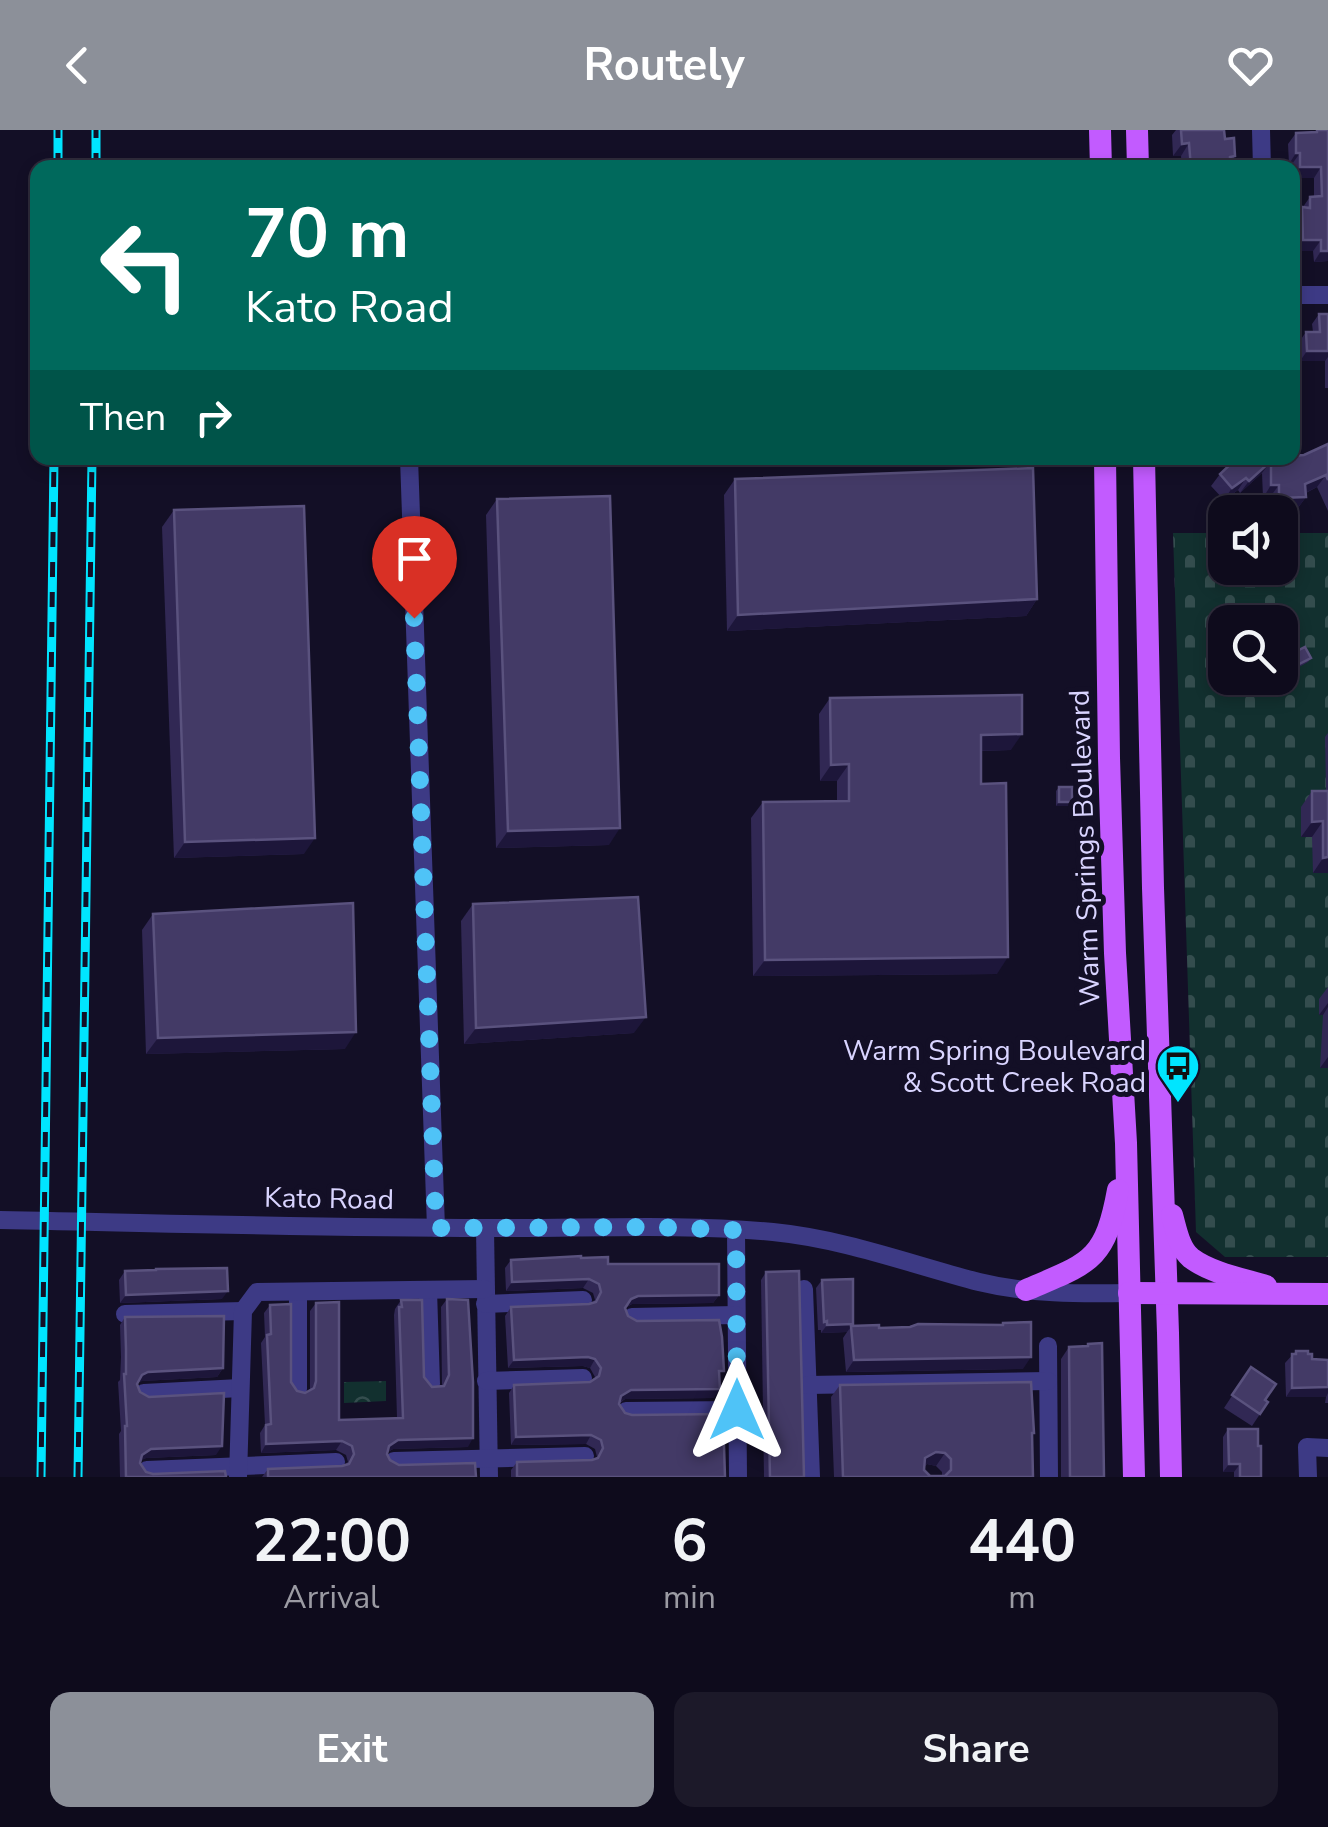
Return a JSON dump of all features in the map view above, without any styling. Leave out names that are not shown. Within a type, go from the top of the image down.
[{"type":"main road","points":[[1100,130],[1101,160]]},
{"type":"main road","points":[[1137,130],[1138,160]]},
{"type":"main road","name":"Warm Springs Boulevard","points":[[1105,465],[1109,758],[1126,1142],[1134,1477]]},
{"type":"main road","points":[[1144,465],[1171,1477]]},
{"type":"main road","points":[[1026,1290],[1079,1268],[1094,1256],[1112,1226],[1126,1142]]},
{"type":"main road","points":[[1163,1183],[1180,1242],[1190,1257],[1213,1269],[1288,1294]]},
{"type":"main road","points":[[1129,1294],[1328,1294]]},
{"type":"street","points":[[1261,130],[1262,160]]},
{"type":"street","points":[[1300,295],[1328,295]]},
{"type":"street","points":[[409,465],[436,1228]]},
{"type":"street","name":"Kato Road","points":[[0,1220],[736,1230],[826,1240],[980,1282],[1026,1290],[1129,1294]]},
{"type":"street","points":[[484,1228],[488,1468]]},
{"type":"street","points":[[736,1230],[738,1477]]},
{"type":"street","points":[[804,1288],[810,1477]]},
{"type":"street","points":[[428,1290],[431,1384]]},
{"type":"street","points":[[238,1472],[243,1311],[257,1292],[428,1290],[485,1297],[583,1300]]},
{"type":"street","points":[[298,1292],[298,1389]]},
{"type":"street","points":[[125,1314],[243,1311]]},
{"type":"street","points":[[632,1317],[736,1316]]},
{"type":"street","points":[[1048,1346],[1050,1477]]},
{"type":"street","points":[[486,1380],[583,1378]]},
{"type":"street","points":[[808,1385],[1048,1382]]},
{"type":"street","points":[[144,1393],[240,1388]]},
{"type":"street","points":[[626,1412],[737,1410]]},
{"type":"street","points":[[1308,1477],[1307,1448],[1328,1448]]},
{"type":"street","points":[[394,1462],[488,1468],[585,1456]]},
{"type":"street","points":[[147,1470],[238,1472],[336,1462]]},
{"type":"green space","points":[[1173,533],[1208,533],[1208,585],[1298,585],[1298,533],[1328,533],[1328,1257],[1225,1257],[1196,1232]]},
{"type":"green space","points":[[386,1381],[386,1401],[344,1403],[344,1382]]},
{"type":"building","points":[[1181,130],[1224,130],[1225,139],[1234,138],[1235,156],[1230,160],[1190,160],[1189,143],[1182,144]]},
{"type":"building","points":[[1328,130],[1328,251],[1321,251],[1321,240],[1303,240],[1302,207],[1310,208],[1310,197],[1322,196],[1321,167],[1300,167],[1296,133]]},
{"type":"building","points":[[1319,314],[1328,314],[1328,351],[1307,351],[1306,332],[1320,332]]},
{"type":"building","points":[[1328,444],[1328,480],[1326,475],[1305,484],[1306,497],[1279,495],[1279,485],[1271,485],[1271,465],[1300,465],[1300,455]]},
{"type":"building","points":[[1230,465],[1267,465],[1249,481],[1246,478],[1232,488],[1220,474]]},
{"type":"building","points":[[1033,468],[1037,599],[738,615],[735,479]]},
{"type":"building","points":[[610,496],[620,828],[508,831],[497,499]]},
{"type":"building","points":[[304,506],[315,838],[185,842],[174,510]]},
{"type":"building","points":[[1305,647],[1311,658],[1298,664],[1298,650]]},
{"type":"building","points":[[1022,695],[1022,734],[981,735],[981,784],[1006,783],[1008,957],[765,960],[763,802],[849,801],[849,764],[831,765],[830,698]]},
{"type":"building","points":[[1059,787],[1072,787],[1072,802],[1059,802]]},
{"type":"building","points":[[1312,791],[1328,791],[1328,857],[1323,858],[1323,821],[1312,822]]},
{"type":"building","points":[[638,897],[646,1017],[476,1028],[473,904]]},
{"type":"building","points":[[353,903],[356,1032],[158,1038],[153,914]]},
{"type":"building","points":[[608,1257],[608,1264],[719,1264],[719,1295],[638,1296],[625,1308],[628,1316],[637,1321],[719,1320],[724,1371],[719,1371],[720,1389],[631,1390],[621,1396],[619,1404],[632,1415],[723,1414],[725,1477],[517,1477],[517,1462],[592,1460],[598,1458],[603,1448],[601,1440],[591,1435],[516,1437],[514,1385],[590,1382],[599,1376],[601,1368],[588,1357],[514,1360],[511,1307],[589,1304],[596,1302],[601,1292],[599,1284],[589,1279],[512,1282],[511,1260]]},
{"type":"building","points":[[227,1268],[228,1291],[126,1295],[125,1271]]},
{"type":"building","points":[[799,1271],[804,1477],[770,1477],[766,1272]]},
{"type":"building","points":[[853,1279],[853,1324],[827,1325],[822,1280]]},
{"type":"building","points":[[447,1299],[468,1300],[473,1438],[398,1440],[389,1446],[387,1454],[399,1465],[475,1463],[476,1477],[268,1477],[268,1469],[342,1466],[349,1464],[354,1454],[352,1446],[342,1441],[266,1444],[266,1425],[271,1424],[267,1335],[271,1334],[270,1305],[291,1304],[291,1382],[297,1391],[305,1393],[314,1388],[316,1381],[316,1303],[339,1302],[339,1420],[403,1418],[401,1300],[422,1300],[424,1377],[432,1387],[444,1386],[449,1375]]},
{"type":"building","points":[[224,1316],[223,1368],[148,1372],[137,1384],[140,1392],[149,1397],[224,1393],[222,1446],[151,1449],[142,1455],[140,1463],[153,1474],[225,1471],[226,1477],[126,1477],[125,1317]]},
{"type":"building","points":[[1031,1322],[1031,1357],[854,1360],[851,1326]]},
{"type":"building","points":[[1102,1343],[1104,1477],[1070,1477],[1069,1347]]},
{"type":"building","points":[[1308,1351],[1312,1359],[1328,1360],[1328,1387],[1292,1388],[1292,1354]]},
{"type":"building","points":[[1251,1367],[1276,1384],[1260,1414],[1232,1395]]},
{"type":"building","points":[[1031,1382],[1033,1477],[843,1477],[840,1385]],"holes":[[[936,1452],[951,1459],[951,1470],[945,1476],[930,1476],[924,1470],[925,1458]]]},
{"type":"building","points":[[1228,1429],[1258,1429],[1261,1477],[1240,1477],[1240,1464],[1229,1464]]},
{"type":"railway","points":[[58,130],[58,160]]},
{"type":"railway","points":[[96,130],[96,160]]},
{"type":"railway","points":[[41,1477],[54,465]]},
{"type":"railway","points":[[78,1477],[92,465]]},
{"type":"place","name":"Warm Spring Boulevard & Scott Creek Road","points":[[1178,1104]]},
{"type":"route","points":[[414,618],[436,1228],[736,1230],[737,1410]]}]
